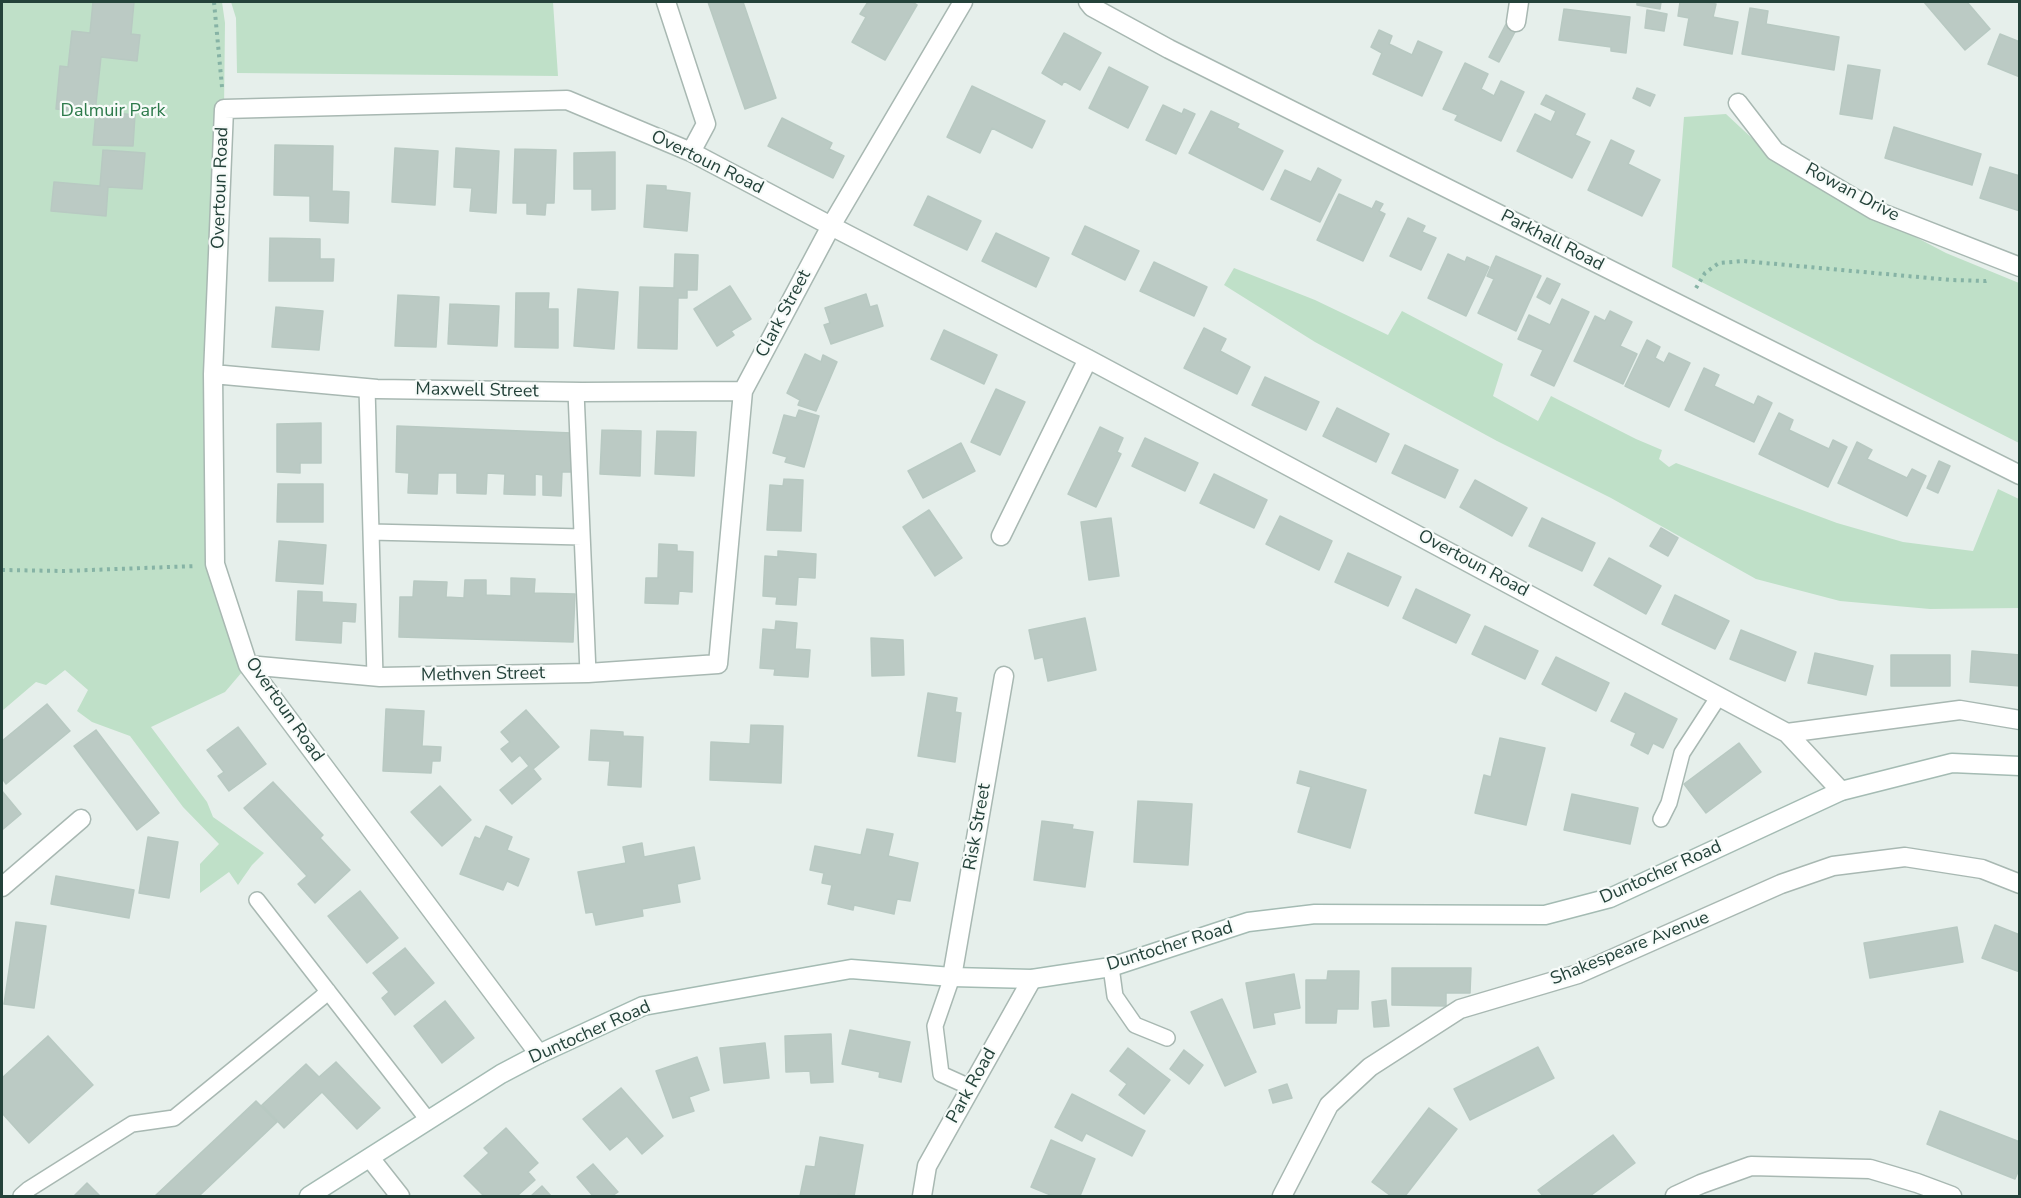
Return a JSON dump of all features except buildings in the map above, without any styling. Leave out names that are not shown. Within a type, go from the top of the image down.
[{"type":"street","points":[[666,2],[706,124],[691,152]]},
{"type":"street","name":"Clark Street","points":[[718,664],[743,391],[831,226],[963,2]]},
{"type":"street","name":"Parkhall Road","points":[[1088,2],[1092,7],[1169,49],[2019,475]]},
{"type":"street","points":[[1516,22],[1519,2]]},
{"type":"street","name":"Overtoun Road","points":[[539,1054],[248,665],[215,564],[213,374],[224,109],[567,100],[691,152],[1088,359],[1788,733],[1841,791]]},
{"type":"street","name":"Rowan Drive","points":[[1738,103],[1775,151],[1874,210],[2017,266]]},
{"type":"street","points":[[1001,536],[1088,359]]},
{"type":"street","name":"Maxwell Street","points":[[213,374],[367,388],[576,392],[743,391]]},
{"type":"street","name":"Methven Street","points":[[248,665],[375,677],[588,673],[718,664]]},
{"type":"street","name":"Risk Street","points":[[952,977],[1004,676]]},
{"type":"street","points":[[1788,733],[1960,711],[2019,720]]},
{"type":"street","name":"Duntocher Road","points":[[309,1197],[501,1074],[643,1006],[850,969],[952,977],[1032,979],[1111,967],[1248,922],[1315,914],[1545,915],[1610,898],[1841,791],[1952,763],[2019,766]]},
{"type":"street","points":[[2,887],[81,819]]},
{"type":"street","name":"Shakespeare Avenue","points":[[1282,1197],[1329,1105],[1370,1067],[1460,1009],[1578,974],[1781,884],[1833,866],[1905,857],[1982,869],[2019,884]]},
{"type":"street","name":"Park Road","points":[[922,1197],[927,1166],[1032,979]]},
{"type":"street","points":[[370,1158],[399,1196]]},
{"type":"street","points":[[1675,1197],[1701,1184],[1751,1166],[1869,1169],[1917,1183],[1952,1197]]},
{"type":"lane","points":[[367,388],[375,677]]},
{"type":"lane","points":[[576,392],[588,673]]},
{"type":"lane","points":[[371,532],[582,537]]},
{"type":"lane","points":[[1661,819],[1669,803],[1682,753],[1719,696]]},
{"type":"lane","points":[[257,900],[428,1120]]},
{"type":"lane","points":[[1111,967],[1115,996],[1135,1025],[1167,1038]]},
{"type":"lane","points":[[952,977],[935,1026],[941,1074],[972,1088]]},
{"type":"lane","points":[[21,1197],[29,1189],[132,1124],[174,1118],[328,991]]},
{"type":"path","points":[[214,2],[224,109]]},
{"type":"path","points":[[1685,307],[1705,273],[1719,263],[1743,261],[1986,281],[2006,274],[2017,266]]},
{"type":"path","points":[[2,570],[87,571],[215,564]]},
{"type":"green space","name":"Dalmuir Park","points":[[2,2],[222,2],[225,23],[224,109],[215,564],[248,665],[225,692],[151,727],[207,802],[213,817],[264,853],[238,885],[229,872],[200,893],[200,864],[219,844],[183,807],[130,736],[92,722],[77,711],[88,690],[65,670],[46,685],[36,682],[2,711]]},
{"type":"green space","points":[[231,2],[553,2],[558,76],[237,73],[236,18]]},
{"type":"green space","points":[[1726,114],[1784,168],[1946,253],[2019,283],[2019,443],[1672,267],[1684,117]]},
{"type":"green space","points":[[1234,268],[1315,300],[1388,335],[1402,311],[1503,364],[1493,396],[1538,421],[1551,396],[1662,450],[1659,459],[1669,467],[1676,463],[1837,523],[1903,542],[1973,551],[1998,489],[2019,499],[2019,608],[1930,609],[1840,601],[1756,579],[1611,498],[1497,441],[1315,342],[1224,285]]}]
